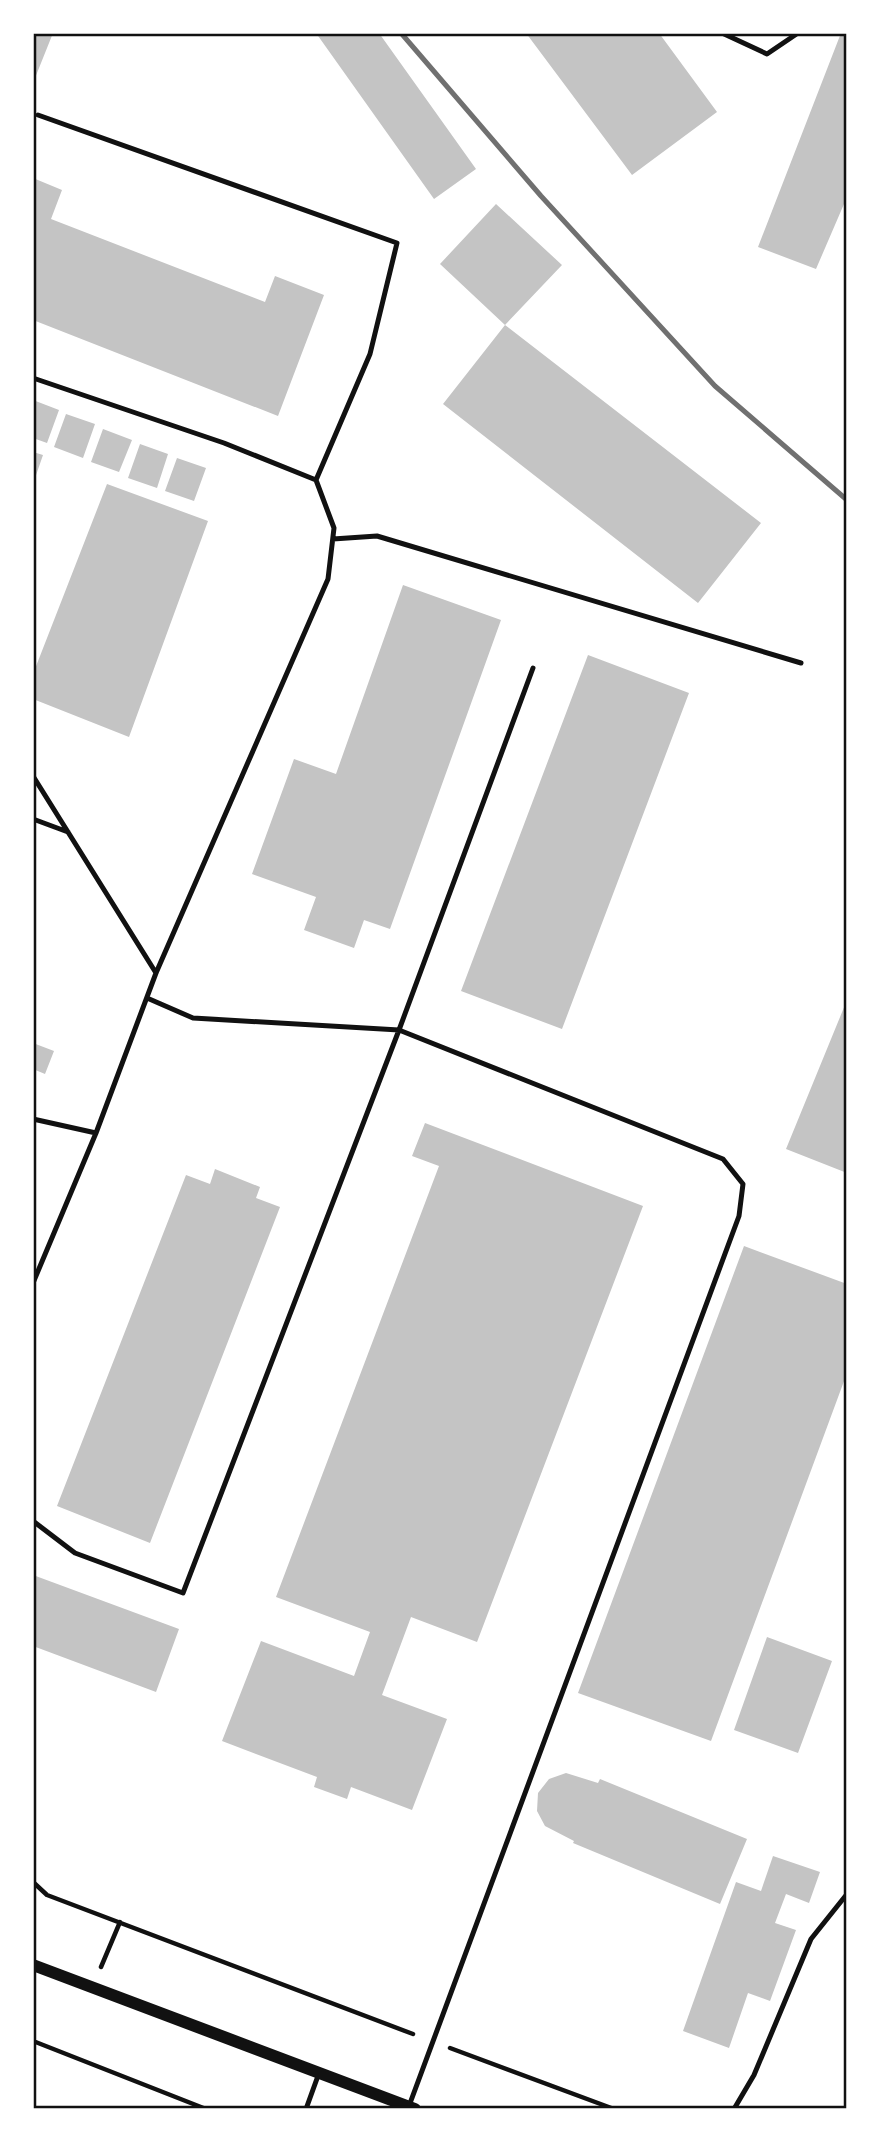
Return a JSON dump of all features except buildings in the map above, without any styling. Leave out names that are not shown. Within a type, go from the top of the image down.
[{"type":"street","points":[[33,1965],[411,2108]]},
{"type":"lane","points":[[722,33],[767,54],[798,33]]},
{"type":"lane","points":[[33,1283],[96,1132],[156,974],[328,579],[334,528],[316,481],[370,354],[397,243],[38,115]]},
{"type":"lane","points":[[33,378],[224,443],[316,481]]},
{"type":"lane","points":[[333,539],[377,536],[801,663]]},
{"type":"lane","points":[[33,1521],[75,1553],[183,1593],[399,1030],[534,668]]},
{"type":"lane","points":[[33,776],[156,974]]},
{"type":"lane","points":[[33,819],[68,832]]},
{"type":"lane","points":[[147,998],[193,1018],[399,1030],[723,1159],[743,1184],[739,1216],[433,2041],[411,2108]]},
{"type":"lane","points":[[33,1119],[96,1132]]},
{"type":"lane","points":[[734,2109],[754,2075],[811,1938],[847,1894]]},
{"type":"lane","points":[[306,2109],[319,2073]]},
{"type":"path","points":[[33,1882],[47,1895],[614,2109]]},
{"type":"path","points":[[93,1987],[120,1922]]},
{"type":"path","points":[[33,2041],[206,2109]]},
{"type":"railway","points":[[401,33],[541,196],[715,386],[847,500]]}]
